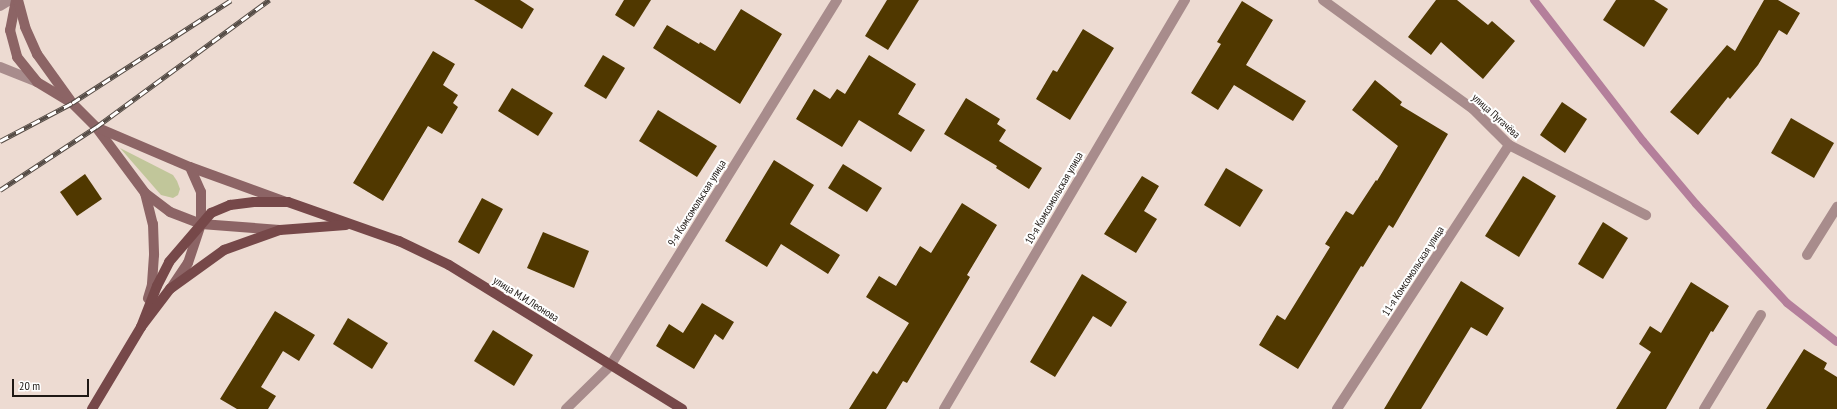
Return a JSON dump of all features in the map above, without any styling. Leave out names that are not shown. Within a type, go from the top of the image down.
[{"type":"main road","points":[[17,0],[10,30],[17,57],[37,82],[72,103]]},
{"type":"main road","points":[[17,0],[25,27],[37,54],[72,103],[96,127],[145,194],[170,212],[201,224],[280,230],[350,225]]},
{"type":"main road","points":[[96,127],[190,167],[288,202]]},
{"type":"main road","points":[[140,327],[188,264],[201,224],[201,192],[190,167]]},
{"type":"main road","points":[[140,327],[152,285],[154,255],[153,224],[145,194]]},
{"type":"main road","points":[[92,409],[140,327],[169,262],[211,213],[230,205],[254,202],[288,202]]},
{"type":"main road","name":"улица М.И.Леонова","points":[[288,202],[399,241],[449,265],[610,366],[682,409]]},
{"type":"main road","points":[[170,289],[224,250],[280,230]]},
{"type":"street","points":[[0,6],[10,0]]},
{"type":"street","name":"9-я Комсомольская улица","points":[[566,409],[610,366],[837,0]]},
{"type":"street","name":"10-я Комсомольская улица","points":[[944,409],[1185,0]]},
{"type":"street","name":"улица Пугачёва","points":[[1324,0],[1473,109],[1509,145],[1646,215]]},
{"type":"street","points":[[0,68],[37,82]]},
{"type":"street","name":"11-я Комсомольская улица","points":[[1337,409],[1509,145]]},
{"type":"street","points":[[1807,254],[1837,208]]},
{"type":"street","points":[[1704,409],[1761,315]]},
{"type":"green space","points":[[120,148],[173,175],[180,189],[178,195],[173,198],[161,195]]},
{"type":"building","points":[[474,0],[520,0],[534,9],[522,29]]},
{"type":"building","points":[[624,0],[651,0],[634,27],[615,15]]},
{"type":"building","points":[[887,0],[919,0],[888,50],[865,36]]},
{"type":"building","points":[[1436,0],[1457,0],[1488,25],[1492,21],[1515,41],[1483,79],[1441,42],[1431,55],[1408,37]]},
{"type":"building","points":[[1616,0],[1654,0],[1668,9],[1644,47],[1603,20]]},
{"type":"building","points":[[1764,0],[1778,0],[1800,13],[1787,35],[1779,30],[1758,65],[1730,99],[1728,97],[1698,135],[1670,112],[1727,45],[1735,51]]},
{"type":"building","points":[[1242,1],[1273,20],[1246,65],[1306,101],[1293,121],[1234,85],[1218,110],[1191,93],[1221,44],[1217,42]]},
{"type":"building","points":[[741,9],[782,34],[740,104],[653,48],[667,25],[699,44],[700,42],[715,51]]},
{"type":"building","points":[[1083,29],[1114,48],[1070,120],[1036,99],[1053,70],[1057,72]]},
{"type":"building","points":[[433,51],[455,64],[443,85],[458,95],[453,103],[458,107],[442,134],[428,126],[383,201],[353,183]]},
{"type":"building","points":[[603,55],[625,68],[606,99],[584,86]]},
{"type":"building","points":[[869,55],[916,84],[898,114],[925,130],[911,152],[859,120],[842,147],[796,119],[814,89],[830,99],[837,89],[845,94]]},
{"type":"building","points":[[1375,80],[1402,102],[1400,105],[1448,134],[1393,228],[1389,225],[1363,267],[1361,266],[1298,369],[1259,345],[1277,315],[1285,320],[1330,247],[1325,244],[1346,211],[1353,215],[1376,180],[1377,181],[1398,146],[1352,110]]},
{"type":"building","points":[[512,88],[553,113],[538,136],[498,111]]},
{"type":"building","points":[[966,98],[1000,119],[997,124],[1006,130],[999,141],[1042,168],[1029,189],[996,168],[997,166],[944,134]]},
{"type":"building","points":[[1562,102],[1587,119],[1565,153],[1540,135]]},
{"type":"building","points":[[658,110],[717,146],[697,177],[639,141]]},
{"type":"building","points":[[1791,118],[1834,143],[1814,178],[1771,153]]},
{"type":"building","points":[[774,160],[814,185],[790,224],[840,255],[828,274],[781,244],[767,267],[725,241]]},
{"type":"building","points":[[843,164],[882,188],[867,212],[828,188]]},
{"type":"building","points":[[1226,168],[1263,190],[1240,227],[1204,205]]},
{"type":"building","points":[[85,174],[102,199],[77,216],[60,192]]},
{"type":"building","points":[[1142,176],[1159,186],[1144,211],[1157,219],[1136,253],[1104,234]]},
{"type":"building","points":[[1523,176],[1556,196],[1519,257],[1485,236]]},
{"type":"building","points":[[482,198],[503,209],[479,254],[458,242]]},
{"type":"building","points":[[962,203],[997,225],[967,275],[970,277],[907,383],[903,381],[886,409],[849,409],[873,371],[877,374],[909,323],[866,297],[879,276],[896,286],[920,246],[931,253]]},
{"type":"building","points":[[1603,222],[1628,238],[1603,279],[1578,264]]},
{"type":"building","points":[[543,232],[589,251],[574,288],[527,268]]},
{"type":"building","points":[[1082,274],[1127,302],[1111,327],[1093,316],[1055,377],[1030,362]]},
{"type":"building","points":[[1461,281],[1504,308],[1487,336],[1471,327],[1421,409],[1384,409]]},
{"type":"building","points":[[1691,282],[1729,306],[1713,332],[1711,331],[1666,409],[1616,409],[1651,352],[1639,344],[1650,326],[1661,333]]},
{"type":"building","points":[[702,303],[734,322],[723,340],[715,334],[694,369],[656,346],[669,324],[683,333]]},
{"type":"building","points":[[275,311],[315,335],[299,361],[283,351],[261,387],[276,396],[268,409],[237,409],[220,399]]},
{"type":"building","points":[[348,318],[388,343],[372,369],[333,344]]},
{"type":"building","points":[[493,330],[533,355],[514,386],[474,361]]},
{"type":"building","points":[[1804,349],[1827,363],[1824,369],[1837,377],[1837,409],[1766,409]]},
{"type":"waterway","points":[[1534,0],[1643,141],[1696,204],[1787,303],[1837,342]]},
{"type":"railway","points":[[0,141],[72,103],[231,0]]},
{"type":"railway","points":[[0,190],[96,127],[269,0]]}]
